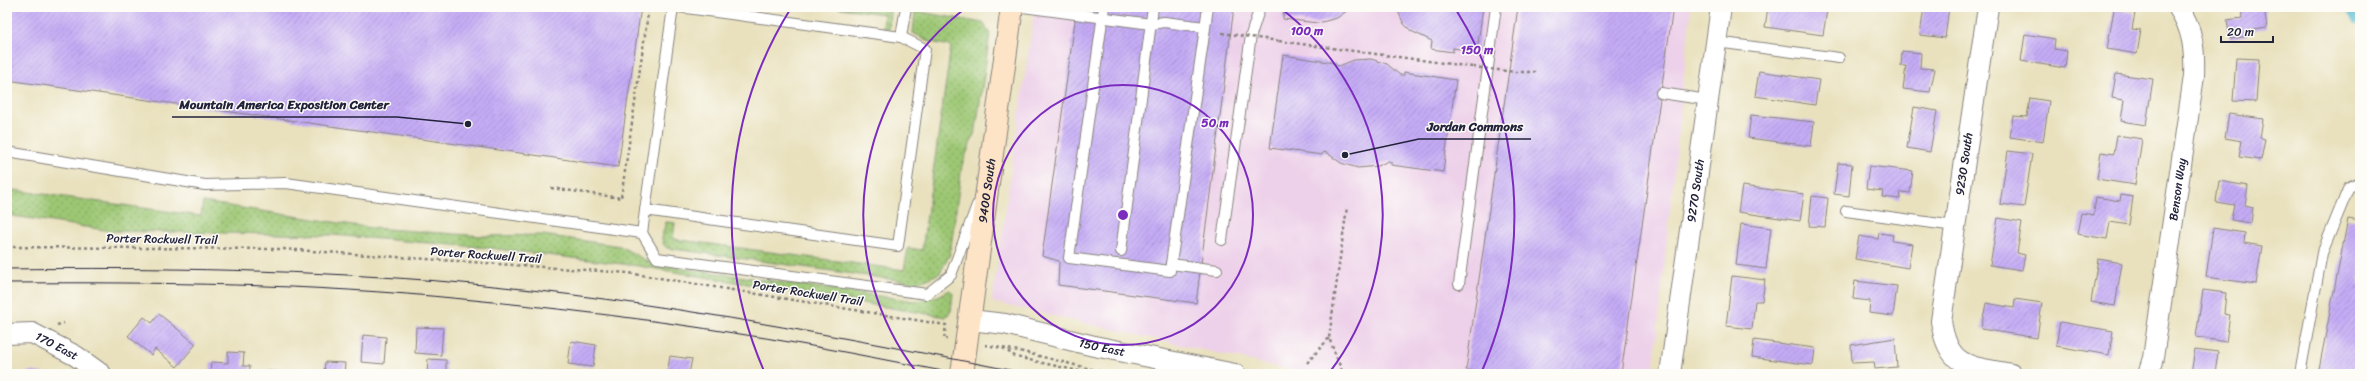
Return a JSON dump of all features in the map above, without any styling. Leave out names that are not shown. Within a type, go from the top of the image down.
[{"type":"street","name":"9400 South","points":[[962,374],[1012,7]]},
{"type":"street","name":"9270 South","points":[[1670,374],[1721,7]]},
{"type":"street","name":"9230 South","points":[[1988,7],[1941,321],[1944,339],[1949,351],[1958,360],[1969,365],[2011,374]]},
{"type":"street","name":"Benson Way","points":[[2148,374],[2154,358],[2194,76],[2192,37],[2186,19],[2178,7]]},
{"type":"street","name":"150 East","points":[[970,320],[1005,324],[1094,346],[1235,374]]},
{"type":"street","name":"170 East","points":[[7,334],[32,333],[76,356],[101,374]]},
{"type":"lane","points":[[673,7],[642,233],[657,258],[927,294],[951,275],[990,168]]},
{"type":"lane","points":[[645,210],[898,246],[925,49],[901,37],[679,7]]},
{"type":"lane","points":[[901,37],[906,7]]},
{"type":"lane","points":[[1023,7],[1151,24],[1164,22],[1205,27]]},
{"type":"lane","points":[[1104,7],[1069,258],[1170,270],[1208,7]]},
{"type":"lane","points":[[1121,251],[1153,7]]},
{"type":"lane","points":[[1222,240],[1250,35],[1260,7]]},
{"type":"lane","points":[[1459,284],[1496,7]]},
{"type":"lane","points":[[1716,42],[1839,58]]},
{"type":"lane","points":[[1661,93],[1708,100]]},
{"type":"lane","points":[[7,152],[205,185],[286,183],[642,233]]},
{"type":"lane","points":[[2300,374],[2322,253],[2349,187],[2360,182]]},
{"type":"lane","points":[[1846,211],[1955,226]]},
{"type":"lane","points":[[1171,264],[1217,270]]},
{"type":"path","points":[[551,188],[621,198],[648,7]]},
{"type":"path","points":[[1222,33],[1473,68],[1515,72],[1536,72]]},
{"type":"path","points":[[1342,371],[1329,338],[1347,207]]},
{"type":"path","name":"Porter Rockwell Trail","points":[[7,246],[297,250],[629,274],[946,325],[944,339]]},
{"type":"path","points":[[1307,363],[1329,338]]},
{"type":"path","points":[[1092,374],[1016,357],[1002,347],[1112,374]]},
{"type":"shaded area","points":[[1035,7],[1691,7],[1653,374],[1310,374],[992,302]]},
{"type":"green space","points":[[834,7],[876,7],[890,11],[889,29],[883,29],[884,14]]},
{"type":"green space","points":[[915,11],[983,23],[990,34],[976,129],[962,165],[950,254],[940,273],[923,281],[911,282],[667,248],[664,245],[662,236],[666,222],[675,223],[673,239],[904,270],[908,248],[922,250],[951,46],[930,42],[913,33]]},
{"type":"green space","points":[[7,189],[201,216],[203,202],[372,228],[483,236],[543,235],[620,246],[652,264],[915,301],[938,296],[950,290],[953,293],[951,311],[946,317],[639,266],[489,248],[332,235],[111,231],[7,215]]},
{"type":"building","points":[[7,7],[641,7],[618,167],[7,80]]},
{"type":"building","points":[[1077,7],[1234,7],[1196,303],[1058,285],[1059,261],[1042,256]]},
{"type":"building","points":[[1284,7],[1352,7],[1337,18],[1318,23],[1283,19]]},
{"type":"building","points":[[1396,7],[1483,7],[1477,51],[1453,48],[1453,52],[1431,49],[1432,41],[1411,31],[1404,24]]},
{"type":"building","points":[[1518,7],[1673,7],[1621,374],[1496,374],[1466,370]]},
{"type":"building","points":[[1768,7],[1805,7],[1827,10],[1823,35],[1765,27]]},
{"type":"building","points":[[1924,7],[1949,7],[1945,38],[1920,35]]},
{"type":"building","points":[[2241,7],[2264,7],[2267,28],[2247,31],[2248,36],[2230,39],[2227,20],[2242,18]]},
{"type":"building","points":[[2114,9],[2135,13],[2132,29],[2141,30],[2137,54],[2107,49]]},
{"type":"building","points":[[2025,34],[2055,39],[2054,49],[2067,51],[2065,68],[2021,61]]},
{"type":"building","points":[[1902,51],[1921,53],[1920,68],[1935,69],[1930,92],[1903,89],[1906,66],[1901,66]]},
{"type":"building","points":[[1283,55],[1335,63],[1335,65],[1339,66],[1354,60],[1371,59],[1387,64],[1400,75],[1404,75],[1404,72],[1456,80],[1443,172],[1391,165],[1391,162],[1388,161],[1378,166],[1358,168],[1341,163],[1327,153],[1323,152],[1322,155],[1270,148]]},
{"type":"building","points":[[2236,58],[2259,59],[2256,102],[2233,101]]},
{"type":"building","points":[[1759,71],[1819,80],[1815,105],[1755,96]]},
{"type":"building","points":[[2116,74],[2153,79],[2146,125],[2121,121],[2124,100],[2112,98]]},
{"type":"building","points":[[2030,98],[2049,101],[2043,142],[2010,137],[2013,116],[2027,117]]},
{"type":"building","points":[[1914,107],[1937,111],[1930,152],[1907,148]]},
{"type":"building","points":[[2229,114],[2263,119],[2260,138],[2265,139],[2261,160],[2239,157],[2242,141],[2225,138]]},
{"type":"building","points":[[1751,115],[1814,122],[1811,146],[1748,138]]},
{"type":"building","points":[[2117,135],[2142,139],[2135,185],[2097,179],[2101,152],[2114,154]]},
{"type":"building","points":[[2008,151],[2032,154],[2024,207],[2000,204]]},
{"type":"building","points":[[1838,163],[1852,164],[1849,196],[1834,194]]},
{"type":"building","points":[[1869,166],[1913,171],[1910,193],[1901,192],[1900,199],[1882,197],[1883,191],[1866,189]]},
{"type":"building","points":[[2219,181],[2248,186],[2245,205],[2253,207],[2251,223],[2231,220],[2234,205],[2216,202]]},
{"type":"building","points":[[1742,186],[1804,194],[1800,221],[1738,212]]},
{"type":"building","points":[[2121,195],[2133,197],[2129,225],[2110,222],[2107,239],[2077,234],[2081,213],[2094,215],[2096,197],[2120,201]]},
{"type":"building","points":[[1812,196],[1828,198],[1825,227],[1809,226]]},
{"type":"building","points":[[1998,218],[2022,222],[2017,253],[2025,255],[2022,270],[1990,265]]},
{"type":"building","points":[[2348,219],[2360,221],[2360,374],[2318,374]]},
{"type":"building","points":[[1741,224],[1771,228],[1766,269],[1736,265]]},
{"type":"building","points":[[2213,228],[2245,233],[2244,243],[2262,246],[2256,284],[2206,277]]},
{"type":"building","points":[[1879,233],[1893,235],[1892,241],[1912,244],[1908,268],[1855,259],[1859,236],[1878,239]]},
{"type":"building","points":[[2098,259],[2122,263],[2115,306],[2091,302]]},
{"type":"building","points":[[1732,276],[1765,280],[1762,301],[1755,301],[1752,329],[1726,326]]},
{"type":"building","points":[[1855,281],[1897,286],[1893,316],[1869,313],[1870,301],[1853,299]]},
{"type":"building","points":[[2203,290],[2226,293],[2224,314],[2230,315],[2226,342],[2196,337]]},
{"type":"building","points":[[2015,299],[2042,303],[2037,338],[1981,329],[1986,303],[2014,308]]},
{"type":"building","points":[[159,314],[196,344],[177,367],[155,349],[151,355],[128,336],[144,317],[152,323]]},
{"type":"building","points":[[2060,322],[2113,331],[2109,355],[2056,346]]},
{"type":"building","points":[[416,327],[443,328],[441,355],[415,353]]},
{"type":"building","points":[[363,335],[386,337],[384,364],[361,362]]},
{"type":"building","points":[[1895,338],[1897,367],[1875,369],[1874,362],[1852,363],[1851,345]]},
{"type":"building","points":[[1754,340],[1815,348],[1813,365],[1752,357]]},
{"type":"building","points":[[571,341],[596,345],[593,367],[568,364]]},
{"type":"building","points":[[2195,349],[2218,352],[2215,374],[2191,374]]},
{"type":"building","points":[[228,352],[244,353],[243,366],[250,366],[249,374],[210,374],[211,362],[228,363]]},
{"type":"building","points":[[670,356],[692,359],[689,374],[667,374]]},
{"type":"building","points":[[428,359],[446,360],[446,374],[427,374]]},
{"type":"building","points":[[325,362],[345,363],[344,374],[324,374]]},
{"type":"building","points":[[28,371],[42,373],[42,374],[28,374]]},
{"type":"building","points":[[264,371],[302,372],[302,374],[264,374]]},
{"type":"waterway","points":[[2354,7],[2360,16]]},
{"type":"tram line","points":[[7,269],[178,269],[292,272],[462,283],[534,290],[605,299],[748,321],[1030,374]]},
{"type":"tram line","points":[[7,283],[235,285],[349,290],[463,299],[671,323],[767,338],[958,374]]},
{"type":"place","name":"Mountain America Exposition Center","points":[[468,124]]},
{"type":"place","name":"Jordan Commons","points":[[1345,155]]}]
